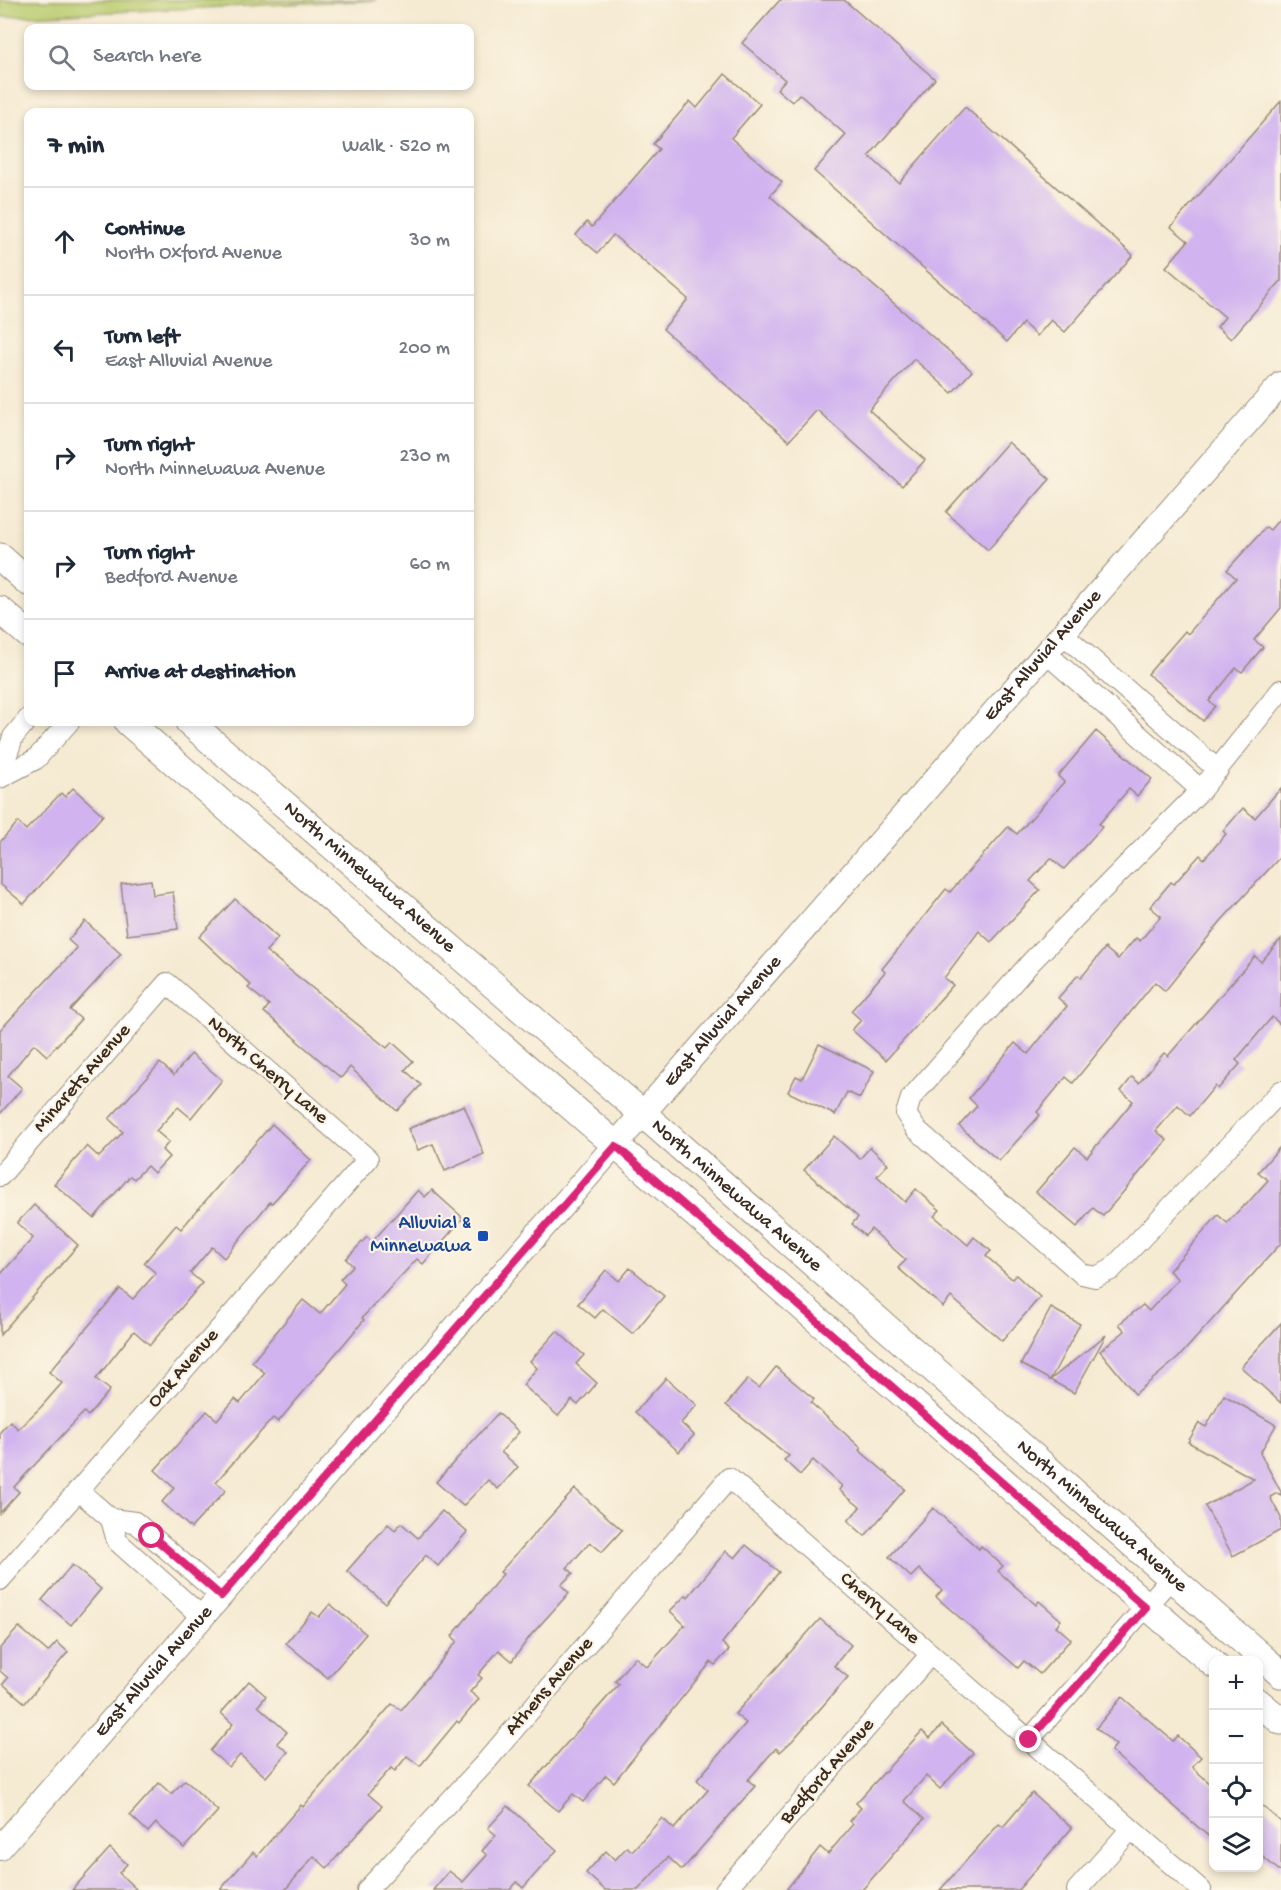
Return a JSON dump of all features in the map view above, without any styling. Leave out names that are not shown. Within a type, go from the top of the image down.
[{"type":"main road","points":[[0,557],[24,578]]},
{"type":"main road","points":[[0,609],[24,630]]},
{"type":"main road","name":"North Minnewawa Avenue","points":[[133,726],[1146,1608],[1209,1660]]},
{"type":"main road","name":"North Minnewawa Avenue","points":[[194,726],[643,1114],[1281,1674]]},
{"type":"main road","points":[[1263,1706],[1281,1721]]},
{"type":"street","name":"East Alluvial Avenue","points":[[0,1848],[1281,384]]},
{"type":"street","points":[[1062,634],[1218,770]]},
{"type":"street","points":[[1046,653],[1200,789]]},
{"type":"street","points":[[1281,690],[1218,770],[1032,961],[910,1098],[906,1114],[916,1129],[1082,1274],[1095,1277],[1111,1270],[1281,1090]]},
{"type":"street","points":[[0,777],[13,737],[24,724]]},
{"type":"street","points":[[0,777],[36,759],[65,726]]},
{"type":"street","name":"North Cherry Lane","points":[[167,983],[368,1159]]},
{"type":"street","name":"Minarets Avenue","points":[[0,1176],[167,983]]},
{"type":"street","name":"Oak Avenue","points":[[0,1580],[368,1159]]},
{"type":"street","name":"Cherry Lane","points":[[729,1478],[1029,1740]]},
{"type":"street","name":"Athens Avenue","points":[[367,1890],[485,1763],[729,1478]]},
{"type":"street","points":[[78,1490],[111,1519],[117,1541],[202,1617]]},
{"type":"street","points":[[111,1519],[135,1522],[221,1596]]},
{"type":"street","points":[[151,1570],[168,1551]]},
{"type":"street","points":[[1171,1578],[1029,1740],[1201,1890]]},
{"type":"street","name":"Bedford Avenue","points":[[725,1890],[931,1654]]},
{"type":"street","points":[[1077,1890],[1131,1829]]},
{"type":"green space","points":[[0,0],[376,0],[0,17]]},
{"type":"building","points":[[780,0],[844,0],[935,79],[869,156],[899,183],[965,107],[1133,255],[1065,332],[1051,320],[1037,336],[1023,323],[1007,342],[814,171],[846,135],[799,94],[792,102],[777,89],[785,80],[742,43]]},
{"type":"building","points":[[725,74],[760,104],[731,138],[782,182],[770,196],[972,371],[952,393],[914,359],[869,410],[925,460],[902,486],[817,410],[789,441],[663,329],[688,299],[613,235],[598,253],[576,235],[587,222],[592,227],[659,149],[653,144],[690,101],[697,108]]},
{"type":"building","points":[[1281,101],[1281,281],[1231,339],[1217,327],[1225,317],[1166,267],[1188,241],[1171,227]]},
{"type":"building","points":[[1008,442],[1050,479],[988,550],[946,512]]},
{"type":"building","points":[[1281,517],[1281,608],[1254,640],[1263,647],[1242,672],[1236,668],[1209,701],[1215,706],[1203,721],[1148,674],[1185,631],[1188,634],[1236,578],[1227,570],[1266,527],[1270,530]]},
{"type":"building","points":[[1096,731],[1152,779],[1137,796],[1129,789],[1099,824],[1102,827],[1064,869],[1051,858],[1030,881],[1040,890],[991,942],[979,931],[944,978],[953,985],[886,1060],[852,1030],[861,1020],[851,1011],[885,972],[882,969],[946,889],[950,892],[1008,827],[1017,834],[1064,782],[1058,776]]},
{"type":"building","points":[[73,788],[103,815],[24,904],[0,884],[0,842],[18,822],[26,830],[61,793],[65,797]]},
{"type":"building","points":[[1281,788],[1281,856],[1221,921],[1165,991],[1155,982],[1073,1083],[1066,1077],[1037,1112],[1040,1115],[999,1161],[959,1126],[977,1106],[969,1098],[1015,1043],[1028,1054],[1067,1006],[1058,998],[1078,975],[1081,978],[1105,948],[1118,959],[1136,938],[1140,941],[1161,916],[1150,907],[1171,882],[1174,884],[1200,855],[1204,859],[1226,834],[1223,831],[1243,808],[1255,818]]},
{"type":"building","points":[[151,880],[153,895],[173,892],[178,929],[127,935],[121,884]]},
{"type":"building","points":[[235,899],[278,938],[266,951],[387,1048],[392,1042],[413,1061],[405,1070],[421,1085],[397,1111],[350,1067],[341,1078],[264,1012],[269,1005],[248,988],[251,985],[199,937]]},
{"type":"building","points":[[85,921],[121,954],[70,1010],[81,1019],[47,1056],[34,1044],[8,1076],[22,1088],[0,1114],[0,1030],[77,948],[68,940]]},
{"type":"building","points":[[1281,939],[1281,1025],[1272,1017],[1236,1060],[1240,1064],[1218,1089],[1215,1086],[1190,1116],[1178,1105],[1156,1131],[1167,1140],[1103,1216],[1093,1208],[1077,1227],[1036,1192],[1075,1147],[1087,1157],[1133,1101],[1121,1091],[1132,1077],[1139,1083],[1164,1053],[1168,1056],[1255,956],[1261,962]]},
{"type":"building","points":[[819,1044],[874,1071],[860,1098],[847,1092],[835,1115],[788,1092],[796,1076],[802,1079]]},
{"type":"building","points":[[191,1054],[222,1080],[191,1118],[178,1107],[156,1131],[169,1142],[162,1150],[169,1157],[154,1173],[147,1166],[134,1179],[130,1176],[94,1218],[54,1184],[87,1146],[99,1157],[123,1132],[109,1119],[160,1063],[174,1075]]},
{"type":"building","points":[[464,1105],[484,1154],[445,1171],[433,1144],[418,1150],[408,1129]]},
{"type":"building","points":[[272,1124],[311,1160],[272,1203],[270,1202],[224,1258],[212,1247],[190,1273],[202,1283],[150,1345],[134,1331],[96,1379],[110,1390],[88,1416],[84,1412],[14,1487],[19,1492],[0,1513],[0,1432],[10,1421],[18,1429],[41,1407],[62,1383],[49,1372],[120,1289],[133,1299],[156,1273],[144,1263],[176,1225],[181,1229]]},
{"type":"building","points":[[834,1136],[860,1159],[870,1147],[888,1164],[877,1176],[905,1202],[916,1189],[940,1210],[934,1216],[968,1245],[974,1237],[991,1251],[986,1256],[1012,1279],[1016,1275],[1040,1297],[1002,1341],[951,1297],[943,1307],[898,1268],[906,1260],[871,1229],[865,1236],[852,1224],[858,1217],[804,1170]]},
{"type":"building","points":[[1281,1146],[1281,1243],[1178,1358],[1135,1394],[1100,1351],[1125,1331],[1119,1324],[1143,1305],[1149,1311],[1178,1279],[1169,1271],[1218,1215],[1227,1223],[1268,1180],[1258,1172]]},
{"type":"building","points":[[418,1190],[425,1197],[432,1190],[463,1218],[423,1264],[417,1259],[362,1318],[364,1320],[278,1422],[273,1418],[216,1482],[226,1490],[191,1528],[162,1502],[174,1488],[155,1470],[207,1411],[217,1420],[235,1399],[240,1403],[265,1373],[252,1362],[303,1300],[320,1314],[345,1284],[340,1279],[353,1266],[346,1259],[367,1237],[372,1242]]},
{"type":"building","points":[[34,1205],[78,1245],[0,1335],[0,1275],[33,1238],[17,1223]]},
{"type":"building","points":[[630,1268],[664,1296],[633,1334],[603,1309],[595,1318],[578,1304],[606,1270],[619,1281]]},
{"type":"building","points":[[1051,1308],[1080,1324],[1050,1380],[1021,1364]]},
{"type":"building","points":[[1281,1323],[1281,1403],[1241,1367]]},
{"type":"building","points":[[557,1331],[584,1355],[576,1364],[597,1383],[578,1405],[572,1400],[558,1416],[523,1385],[537,1368],[530,1361]]},
{"type":"building","points":[[1106,1335],[1074,1393],[1050,1380]]},
{"type":"building","points":[[776,1367],[814,1399],[811,1403],[861,1448],[859,1450],[905,1489],[865,1536],[848,1521],[860,1507],[839,1490],[842,1486],[813,1460],[800,1475],[784,1460],[789,1456],[726,1405],[748,1379],[759,1388]]},
{"type":"building","points":[[666,1378],[697,1405],[681,1423],[694,1435],[679,1452],[635,1412]]},
{"type":"building","points":[[1224,1395],[1276,1425],[1260,1453],[1281,1492],[1281,1495],[1277,1493],[1270,1497],[1281,1518],[1281,1530],[1233,1556],[1205,1506],[1254,1479],[1188,1442],[1199,1423],[1206,1427]]},
{"type":"building","points":[[498,1413],[519,1432],[501,1452],[518,1467],[498,1489],[488,1480],[463,1506],[436,1482]]},
{"type":"building","points":[[575,1489],[622,1530],[602,1552],[590,1542],[567,1568],[573,1573],[561,1585],[569,1593],[531,1635],[512,1661],[499,1650],[478,1675],[482,1678],[470,1692],[479,1699],[459,1723],[457,1721],[420,1766],[407,1756],[395,1771],[391,1768],[368,1794],[382,1806],[327,1868],[314,1856],[285,1890],[220,1890],[253,1852],[257,1856],[301,1805],[303,1807],[392,1704],[401,1710],[457,1641],[452,1636],[503,1574],[500,1572]]},
{"type":"building","points":[[933,1508],[979,1549],[981,1546],[1003,1566],[998,1571],[1036,1605],[1039,1601],[1061,1620],[1056,1626],[1071,1639],[1040,1674],[1024,1661],[1018,1668],[936,1597],[942,1590],[919,1569],[911,1577],[889,1557]]},
{"type":"building","points":[[442,1511],[467,1532],[438,1566],[426,1555],[385,1603],[347,1571],[388,1524],[395,1530],[401,1523],[418,1538]]},
{"type":"building","points":[[746,1545],[779,1572],[722,1643],[729,1650],[715,1665],[711,1662],[614,1782],[606,1775],[583,1802],[573,1794],[558,1811],[529,1786],[619,1684],[615,1681],[635,1657],[647,1667],[685,1625],[670,1611],[686,1595],[688,1597],[726,1551],[735,1558]]},
{"type":"building","points":[[72,1565],[101,1589],[71,1625],[42,1600]]},
{"type":"building","points":[[330,1604],[366,1634],[328,1678],[286,1643],[312,1612],[319,1617]]},
{"type":"building","points":[[820,1619],[851,1645],[834,1666],[848,1677],[792,1741],[780,1752],[776,1748],[748,1780],[755,1786],[682,1870],[668,1857],[638,1890],[605,1890],[586,1873],[606,1851],[615,1860],[627,1847],[632,1851],[662,1818],[674,1829],[708,1790],[697,1780],[746,1723],[735,1714]]},
{"type":"building","points":[[19,1627],[48,1652],[57,1642],[68,1652],[25,1703],[3,1684],[8,1678],[0,1671],[0,1648]]},
{"type":"building","points":[[249,1681],[266,1696],[258,1706],[287,1732],[277,1743],[288,1752],[266,1777],[240,1755],[229,1767],[210,1751],[233,1724],[221,1713]]},
{"type":"building","points":[[1122,1697],[1173,1741],[1178,1736],[1201,1757],[1192,1767],[1209,1782],[1209,1837],[1111,1751],[1116,1745],[1096,1728]]},
{"type":"building","points":[[942,1725],[973,1753],[940,1789],[926,1776],[904,1801],[924,1819],[862,1890],[786,1890],[820,1847],[828,1854],[853,1824],[849,1821],[861,1808],[856,1803],[922,1731],[930,1738]]},
{"type":"building","points":[[185,1780],[218,1811],[184,1848],[156,1823],[148,1832],[130,1815],[159,1783],[171,1794]]},
{"type":"building","points":[[1032,1793],[1072,1828],[1018,1890],[940,1890],[999,1824],[1003,1827]]},
{"type":"building","points":[[508,1806],[557,1850],[523,1888],[517,1882],[510,1890],[433,1890],[449,1871],[463,1882],[487,1855],[482,1851],[496,1835],[488,1828]]},
{"type":"building","points":[[1263,1806],[1281,1822],[1281,1872],[1263,1857]]},
{"type":"building","points":[[110,1848],[127,1864],[119,1873],[137,1890],[72,1890]]},
{"type":"place","name":"Alluvial & Minnewawa","points":[[483,1236]]},
{"type":"route","points":[[152,1536],[221,1596],[616,1146],[1146,1608],[1029,1740]]}]
